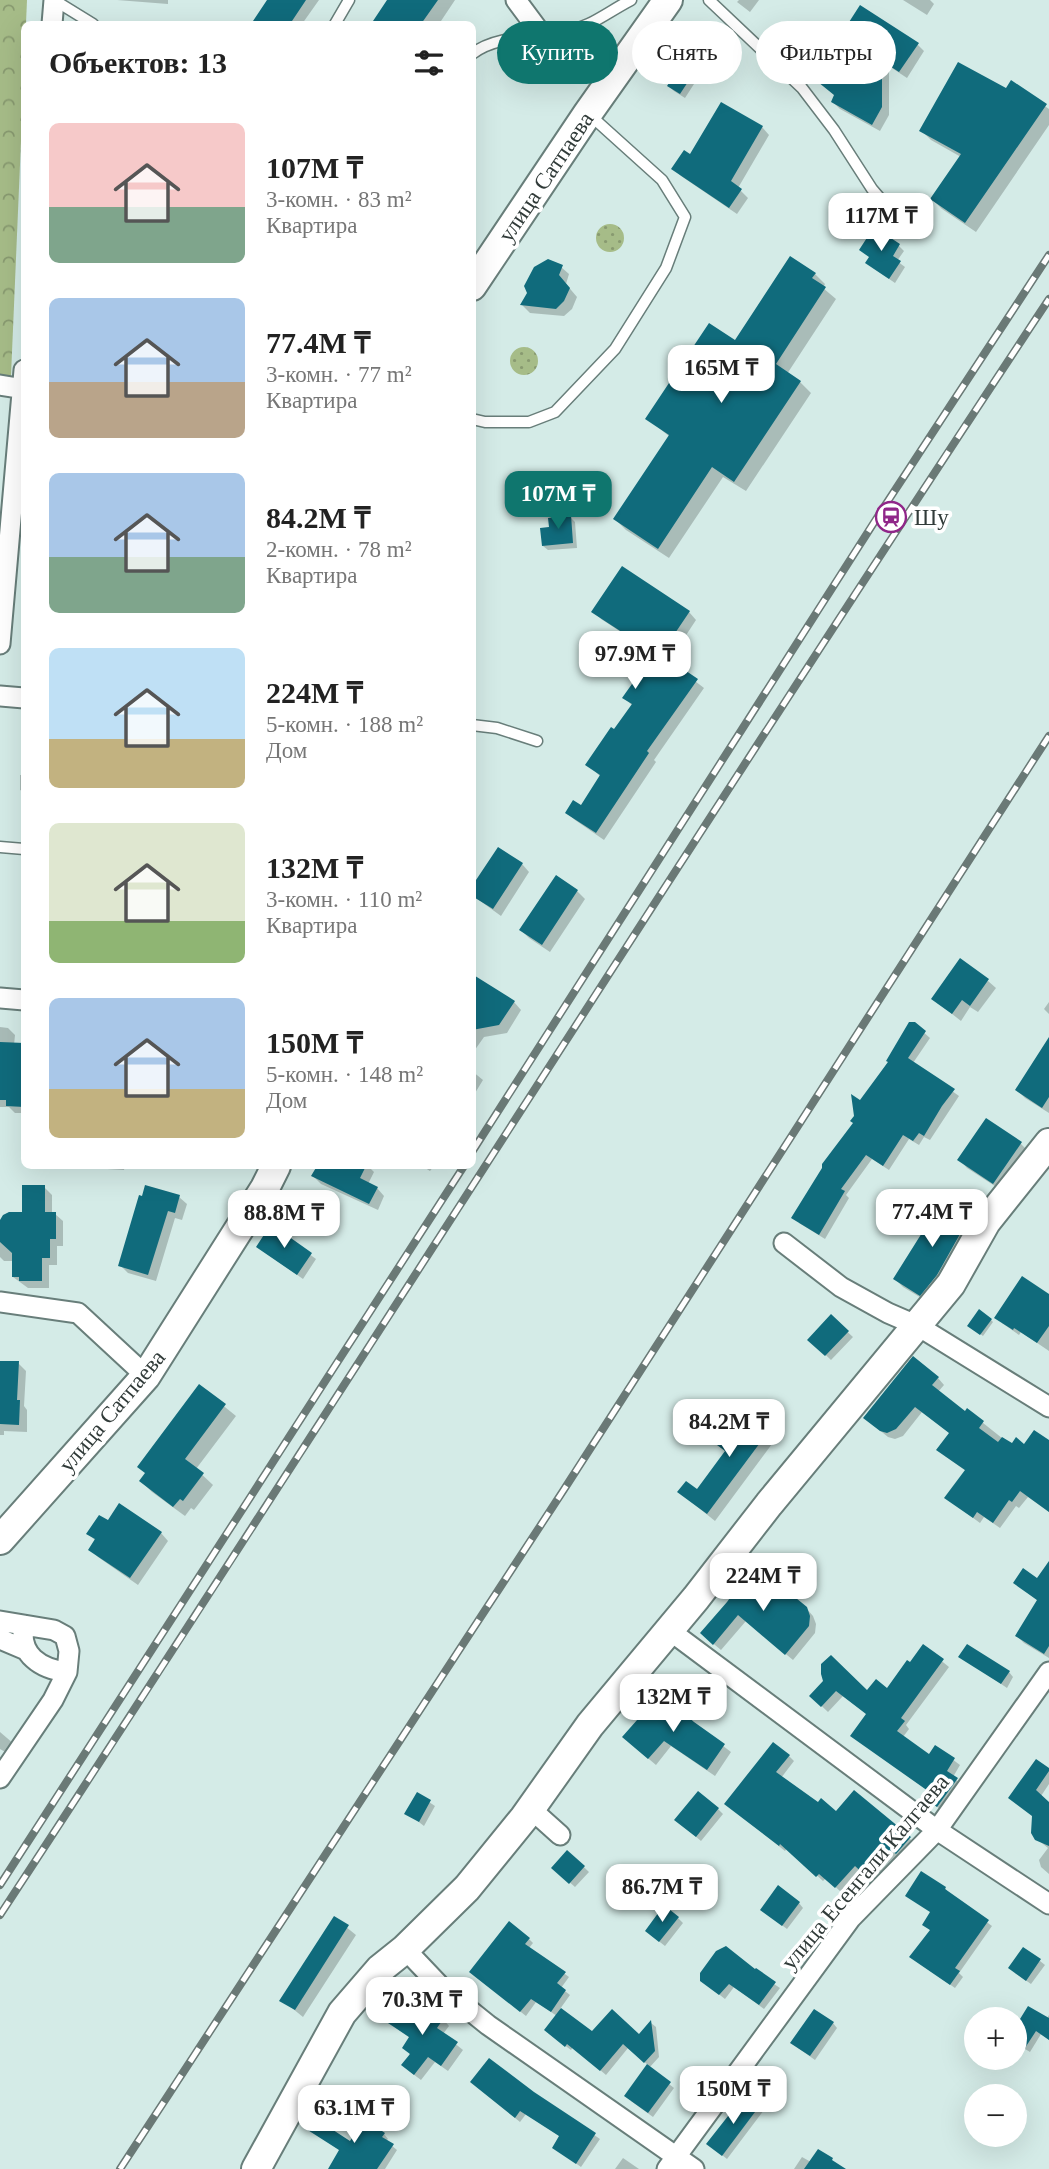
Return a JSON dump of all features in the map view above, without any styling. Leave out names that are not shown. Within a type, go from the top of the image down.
[{"type":"street","points":[[52,21],[54,0]]},
{"type":"street","points":[[516,0],[532,21]]},
{"type":"street","name":"улица Сатпаева","points":[[476,280],[668,0]]},
{"type":"street","points":[[0,385],[21,383]]},
{"type":"street","points":[[0,644],[21,416]]},
{"type":"street","points":[[0,696],[21,698]]},
{"type":"street","points":[[0,998],[21,1000]]},
{"type":"street","points":[[256,2169],[342,2013],[380,1969],[405,1949],[467,1888],[531,1809],[590,1725],[951,1284],[986,1222],[1049,1143]]},
{"type":"street","name":"улица Сатпаева","points":[[0,1540],[146,1376],[274,1169]]},
{"type":"street","points":[[784,1243],[841,1287],[918,1326],[1049,1407]]},
{"type":"street","points":[[0,1302],[78,1313],[146,1376]]},
{"type":"street","points":[[0,1621],[54,1630],[65,1636],[69,1651],[67,1672],[53,1700],[0,1778]]},
{"type":"street","points":[[24,1625],[22,1638],[26,1650]]},
{"type":"street","points":[[669,1630],[936,1830],[1049,1904]]},
{"type":"street","points":[[0,1639],[26,1650],[38,1662],[52,1670],[67,1672]]},
{"type":"street","name":"улица Есенгали Калгаева","points":[[672,2163],[851,1918],[936,1830],[1049,1672]]},
{"type":"street","points":[[531,1809],[560,1835]]},
{"type":"street","points":[[405,1949],[442,1988],[488,2025],[672,2163],[694,2169]]},
{"type":"lane","points":[[54,0],[88,21]]},
{"type":"lane","points":[[337,21],[349,0]]},
{"type":"lane","points":[[598,21],[631,0]]},
{"type":"lane","points":[[709,0],[802,88],[834,130],[872,189],[902,224]]},
{"type":"lane","points":[[476,51],[482,46],[497,43]]},
{"type":"lane","points":[[476,420],[529,422],[555,412],[615,349],[666,268],[685,217],[662,180],[588,113]]},
{"type":"lane","points":[[476,725],[497,728],[537,741]]},
{"type":"lane","points":[[0,847],[21,849]]},
{"type":"green space","points":[[0,0],[27,0],[26,21],[21,21],[21,141],[11,376],[0,375]]},
{"type":"green space","points":[[610,224],[620,228],[624,238],[620,248],[610,252],[600,248],[596,238],[600,228]]},
{"type":"green space","points":[[524,347],[534,351],[538,361],[534,371],[524,375],[514,371],[510,361],[514,351]]},
{"type":"building","points":[[267,0],[306,0],[292,21],[253,21]]},
{"type":"building","points":[[387,0],[438,0],[423,21],[373,21]]},
{"type":"building","points":[[860,5],[885,21],[850,21]]},
{"type":"building","points":[[896,28],[919,43],[899,72],[896,70]]},
{"type":"building","points":[[958,62],[1006,88],[1011,80],[1047,104],[965,223],[930,199],[961,154],[919,131]]},
{"type":"building","points":[[668,84],[687,84],[680,94],[667,86]]},
{"type":"building","points":[[820,84],[882,84],[882,107],[872,125],[831,102],[834,95]]},
{"type":"building","points":[[721,102],[763,126],[731,181],[742,189],[729,208],[671,169],[684,150],[690,154]]},
{"type":"building","points":[[874,227],[900,244],[893,256],[901,261],[889,279],[865,263],[869,257],[859,250]]},
{"type":"building","points":[[790,256],[816,273],[812,278],[826,287],[776,364],[801,381],[734,482],[712,467],[658,549],[613,519],[669,435],[645,419],[709,323],[735,340]]},
{"type":"building","points":[[548,259],[563,265],[559,275],[570,288],[564,301],[556,309],[520,305],[527,293],[524,286],[534,267]]},
{"type":"building","points":[[571,515],[573,543],[542,546],[540,528],[549,527],[548,518]]},
{"type":"building","points":[[622,566],[690,611],[661,654],[698,679],[647,751],[649,753],[596,833],[565,813],[573,800],[581,805],[600,775],[585,765],[611,727],[614,729],[632,704],[622,698],[654,653],[591,612]]},
{"type":"building","points":[[498,847],[523,863],[493,909],[476,898],[476,880]]},
{"type":"building","points":[[556,875],[578,890],[542,945],[519,930]]},
{"type":"building","points":[[960,958],[989,979],[970,1006],[962,1000],[952,1014],[931,999]]},
{"type":"building","points":[[476,977],[515,1001],[499,1025],[476,1029]]},
{"type":"building","points":[[909,1022],[915,1022],[926,1031],[908,1058],[955,1089],[924,1136],[919,1133],[913,1141],[903,1135],[883,1166],[866,1155],[841,1189],[845,1191],[819,1235],[791,1218],[822,1164],[853,1123],[850,1121],[854,1116],[851,1094],[860,1100],[888,1062],[886,1061]]},
{"type":"building","points":[[1049,1037],[1049,1097],[1042,1108],[1015,1090]]},
{"type":"building","points":[[0,1042],[21,1043],[21,1107],[6,1106],[6,1100],[0,1100]]},
{"type":"building","points":[[986,1118],[1022,1142],[993,1184],[957,1160]]},
{"type":"building","points":[[315,1169],[364,1169],[360,1178],[378,1187],[369,1204],[311,1176]]},
{"type":"building","points":[[22,1185],[45,1185],[45,1212],[56,1212],[56,1239],[50,1239],[50,1258],[42,1258],[42,1281],[19,1281],[19,1277],[12,1277],[12,1253],[0,1242],[0,1220],[3,1215],[22,1212]]},
{"type":"building","points":[[145,1185],[180,1195],[175,1213],[168,1211],[148,1275],[118,1266],[139,1195],[142,1196]]},
{"type":"building","points":[[942,1201],[969,1218],[937,1275],[920,1296],[893,1279]]},
{"type":"building","points":[[271,1224],[312,1253],[297,1275],[256,1247]]},
{"type":"building","points":[[1022,1276],[1049,1294],[1049,1326],[1037,1343],[994,1318]]},
{"type":"building","points":[[979,1309],[992,1319],[980,1335],[967,1326]]},
{"type":"building","points":[[831,1314],[849,1331],[825,1356],[807,1340]]},
{"type":"building","points":[[913,1356],[939,1377],[932,1385],[965,1411],[967,1408],[984,1421],[979,1428],[998,1442],[1002,1437],[1012,1443],[1016,1437],[1024,1444],[1034,1430],[1049,1440],[1049,1512],[1020,1491],[1012,1502],[1009,1500],[993,1523],[977,1512],[973,1518],[944,1498],[965,1470],[936,1450],[949,1433],[915,1407],[896,1429],[887,1433],[863,1418]]},
{"type":"building","points":[[0,1361],[19,1361],[19,1425],[0,1424]]},
{"type":"building","points":[[199,1384],[226,1404],[185,1459],[204,1473],[183,1501],[180,1499],[173,1507],[139,1481],[145,1473],[137,1467]]},
{"type":"building","points":[[760,1408],[777,1420],[707,1514],[677,1492],[686,1481],[697,1489],[725,1451],[713,1442],[733,1416],[746,1426]]},
{"type":"building","points":[[119,1503],[162,1532],[130,1578],[88,1550],[95,1539],[86,1534],[99,1515],[108,1520]]},
{"type":"building","points":[[1049,1561],[1049,1646],[1044,1654],[1015,1636],[1037,1600],[1013,1583],[1023,1568],[1037,1578]]},
{"type":"building","points":[[751,1569],[777,1589],[780,1585],[807,1607],[809,1626],[785,1655],[738,1615],[713,1645],[700,1633]]},
{"type":"building","points":[[923,1644],[944,1659],[901,1718],[905,1721],[897,1731],[929,1754],[935,1745],[955,1758],[947,1771],[958,1778],[937,1807],[924,1798],[928,1791],[850,1736],[866,1714],[836,1691],[821,1707],[809,1696],[823,1681],[821,1664],[831,1655],[867,1690],[876,1679],[887,1688],[907,1660],[910,1662]]},
{"type":"building","points":[[967,1644],[1010,1671],[1001,1684],[958,1657]]},
{"type":"building","points":[[661,1693],[694,1722],[725,1744],[707,1770],[664,1741],[648,1759],[622,1737]]},
{"type":"building","points":[[773,1742],[790,1755],[776,1772],[818,1802],[821,1798],[836,1811],[854,1790],[911,1837],[896,1854],[892,1851],[868,1878],[855,1866],[835,1888],[819,1874],[816,1877],[780,1844],[779,1846],[724,1804]]},
{"type":"building","points":[[1036,1759],[1049,1768],[1036,1790],[1049,1802],[1049,1846],[1035,1840],[1031,1833],[1032,1816],[1008,1798]]},
{"type":"building","points":[[698,1791],[719,1808],[696,1837],[674,1820]]},
{"type":"building","points":[[417,1792],[431,1800],[419,1822],[404,1814]]},
{"type":"building","points":[[567,1850],[585,1866],[569,1884],[551,1868]]},
{"type":"building","points":[[921,1871],[989,1920],[955,1968],[960,1971],[950,1985],[909,1957],[930,1930],[922,1925],[930,1912],[905,1896]]},
{"type":"building","points":[[778,1885],[800,1902],[782,1926],[760,1910]]},
{"type":"building","points":[[664,1905],[679,1917],[659,1942],[645,1931]]},
{"type":"building","points":[[334,1916],[349,1925],[295,2010],[279,2001]]},
{"type":"building","points":[[509,1921],[530,1938],[525,1944],[566,1972],[557,1983],[566,1990],[551,2012],[531,1999],[520,2012],[469,1972]]},
{"type":"building","points":[[726,1946],[776,1982],[759,2005],[729,1984],[719,1995],[700,1981],[700,1973],[716,1951]]},
{"type":"building","points":[[1023,1947],[1041,1959],[1026,1981],[1008,1968]]},
{"type":"building","points":[[397,2003],[421,2017],[428,2007],[444,2018],[437,2028],[458,2042],[441,2066],[428,2057],[414,2075],[401,2065],[410,2054],[402,2048],[409,2037],[385,2021]]},
{"type":"building","points":[[561,2008],[592,2031],[612,2009],[639,2034],[651,2020],[655,2051],[644,2063],[623,2044],[600,2071],[567,2044],[565,2047],[544,2030]]},
{"type":"building","points":[[1027,2008],[1049,2018],[1049,2040],[1036,2031],[1027,2045]]},
{"type":"building","points":[[814,2009],[834,2022],[810,2056],[790,2043]]},
{"type":"building","points":[[489,2058],[596,2133],[576,2164],[552,2148],[559,2136],[520,2111],[515,2118],[470,2082]]},
{"type":"building","points":[[647,2064],[671,2082],[648,2113],[624,2096]]},
{"type":"building","points":[[747,2095],[761,2104],[722,2156],[706,2144]]},
{"type":"building","points":[[310,2115],[350,2141],[364,2119],[385,2133],[382,2137],[394,2144],[377,2169],[328,2169],[339,2150],[303,2127]]},
{"type":"building","points":[[818,2149],[833,2158],[832,2160],[846,2169],[804,2169]]},
{"type":"railway","points":[[476,1146],[882,510],[1049,255]]},
{"type":"railway","points":[[0,1915],[1049,299]]},
{"type":"railway","points":[[120,2169],[563,1491],[1049,736]]},
{"type":"railway","points":[[0,1885],[462,1169]]},
{"type":"place","name":"Шу","points":[[891,517]]}]
